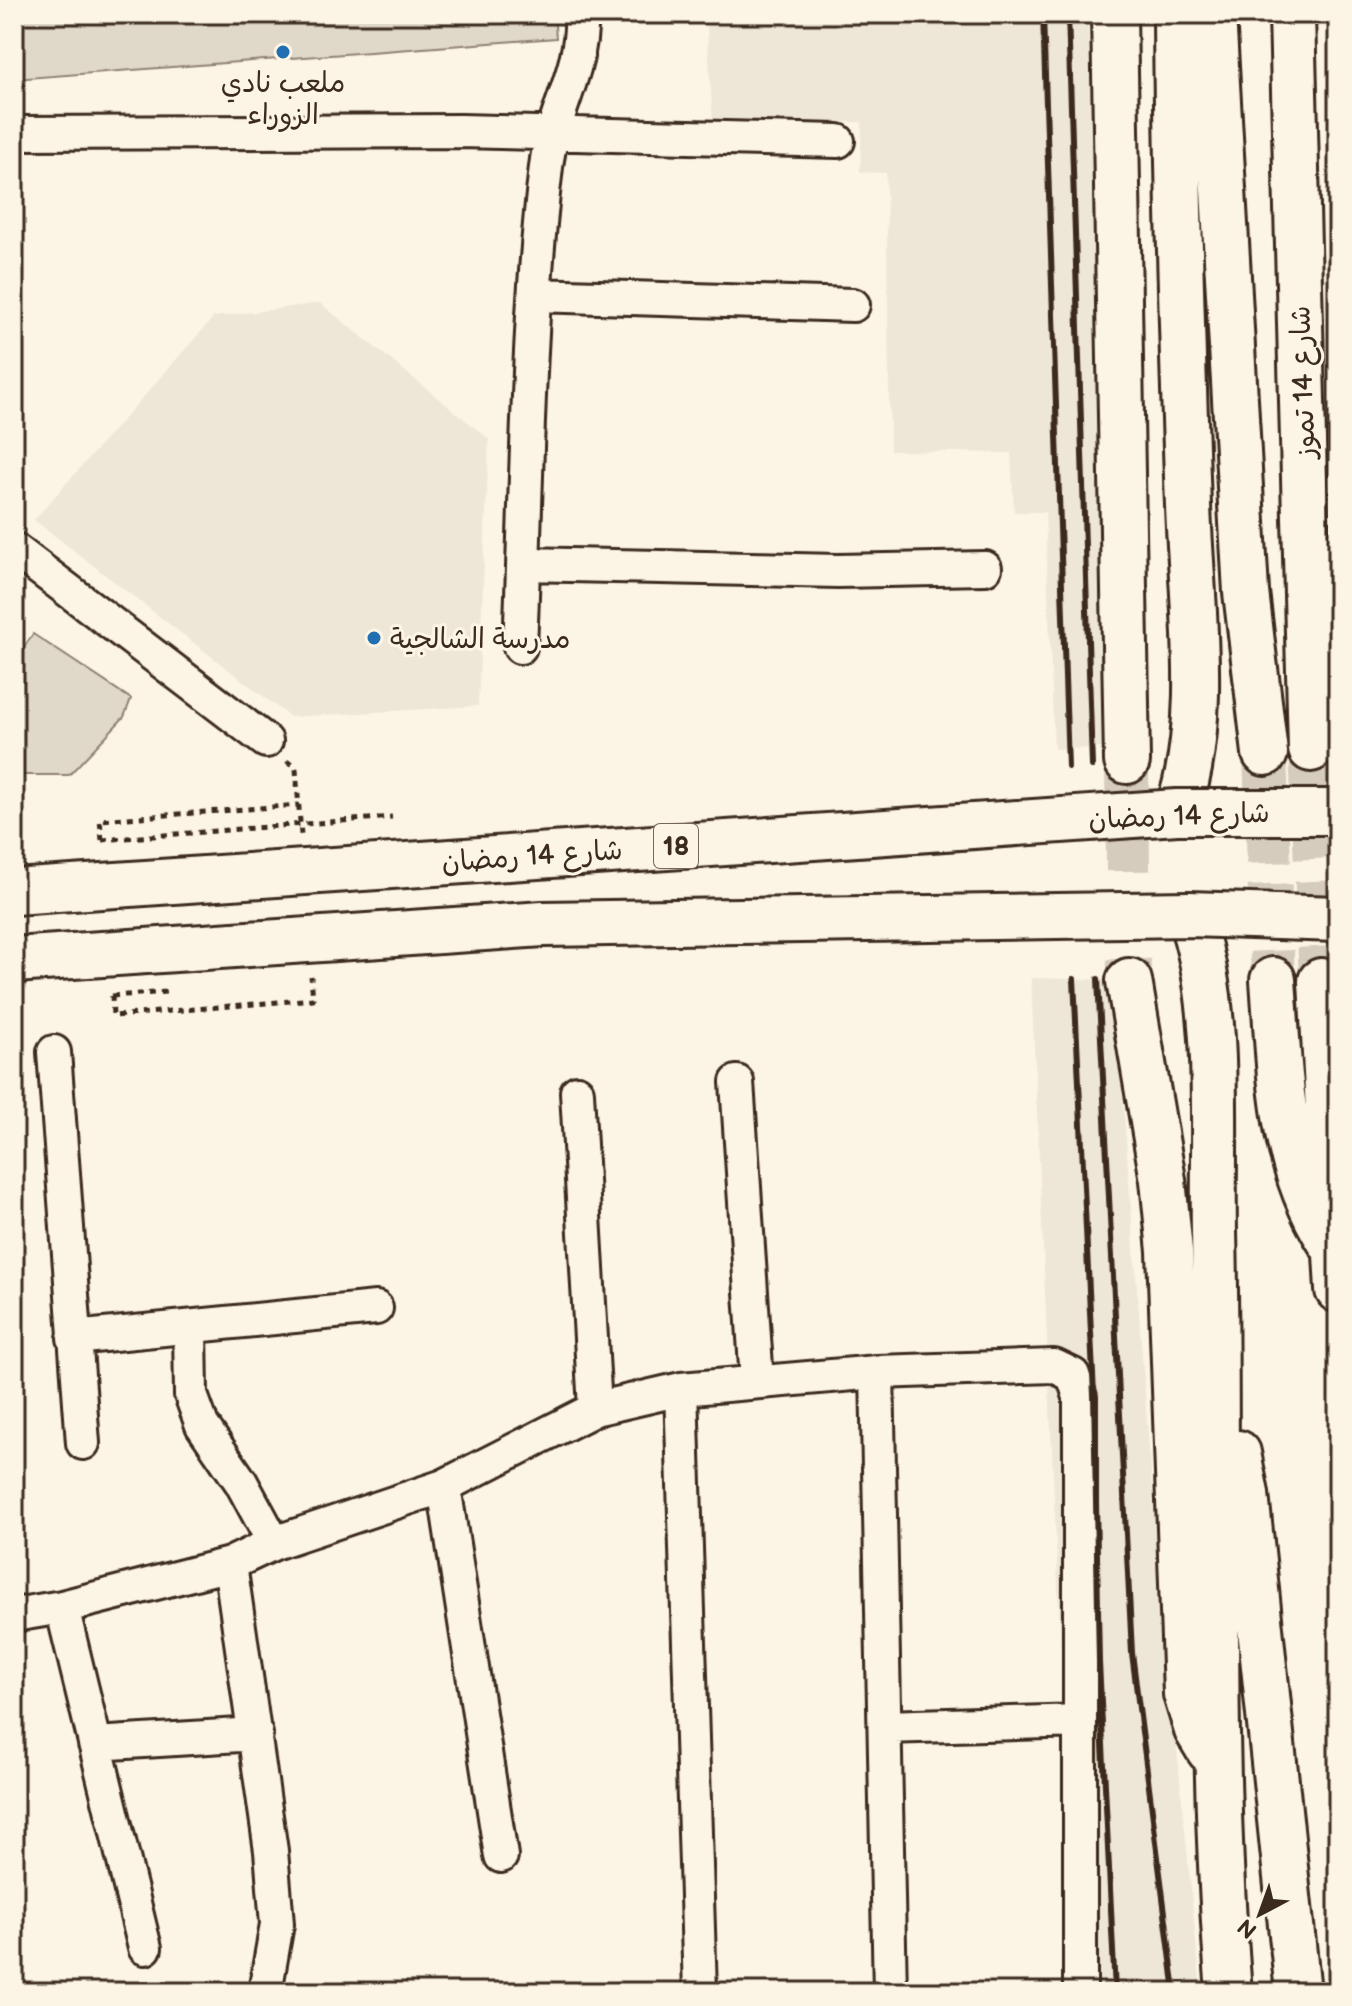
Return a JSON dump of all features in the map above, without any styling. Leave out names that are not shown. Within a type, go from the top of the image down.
[{"type":"main road","points":[[1114,14],[1127,761]]},
{"type":"main road","points":[[1145,14],[1152,140],[1178,204]]},
{"type":"main road","points":[[1176,14],[1178,204],[1195,699],[1188,783],[1177,812]]},
{"type":"main road","points":[[1213,14],[1246,592],[1265,753]]},
{"type":"main road","name":"شارع 14 تموز","points":[[1292,14],[1311,749]]},
{"type":"main road","name":"شارع 14 رمضان","points":[[14,892],[1177,812],[1338,812]]},
{"type":"main road","points":[[1189,914],[1201,953],[1210,1039],[1218,1386],[1218,1762],[1229,1992]]},
{"type":"main road","points":[[14,960],[543,924],[1189,914],[1338,919]]},
{"type":"main road","points":[[1273,980],[1288,1145],[1299,1182],[1337,1270]]},
{"type":"main road","points":[[1129,981],[1166,1208],[1186,1694],[1197,1730],[1218,1762]]},
{"type":"main road","points":[[1321,981],[1337,1270]]},
{"type":"main road","points":[[1218,1386],[1235,1439],[1246,1494],[1298,1992]]},
{"type":"street","points":[[520,647],[535,295],[551,134],[577,66],[581,14]]},
{"type":"street","points":[[14,133],[551,134],[838,141]]},
{"type":"street","points":[[535,295],[853,305]]},
{"type":"street","points":[[14,549],[266,741]]},
{"type":"street","points":[[524,564],[838,571],[985,568]]},
{"type":"street","points":[[54,1052],[83,1443]]},
{"type":"street","points":[[737,1082],[757,1382]]},
{"type":"street","points":[[577,1092],[595,1409]]},
{"type":"street","points":[[74,1338],[376,1308]]},
{"type":"street","points":[[190,1328],[191,1395],[202,1425],[241,1482],[274,1543]]},
{"type":"street","points":[[14,1615],[62,1607],[230,1564],[274,1543],[444,1486],[595,1409],[681,1389],[877,1372],[1046,1366],[1073,1375],[1080,1397],[1080,1992]]},
{"type":"street","points":[[877,1372],[890,1992]]},
{"type":"street","points":[[681,1389],[700,1992]]},
{"type":"street","points":[[444,1486],[501,1856]]},
{"type":"street","points":[[230,1564],[256,1734],[277,1924],[265,1992]]},
{"type":"street","points":[[62,1607],[145,1948]]},
{"type":"street","points":[[885,1727],[1080,1721]]},
{"type":"street","points":[[95,1744],[256,1734]]},
{"type":"path","points":[[299,805],[100,820],[102,840],[392,817]]},
{"type":"path","points":[[112,996],[113,1016],[313,999]]},
{"type":"shaded area","points":[[14,14],[554,14],[556,38],[14,79]]},
{"type":"shaded area","points":[[706,14],[1087,14],[1120,748],[1054,749],[1045,512],[1014,512],[1011,453],[890,451],[886,173],[860,172],[862,122],[713,123]]},
{"type":"shaded area","points":[[320,303],[489,439],[478,706],[290,717],[34,520],[214,317]]},
{"type":"shaded area","points":[[33,634],[131,699],[124,717],[69,775],[14,775],[14,662]]},
{"type":"shaded area","points":[[1031,978],[1114,980],[1155,1528],[1201,1992],[1076,1992]]},
{"type":"tunnel","points":[[1311,749],[1321,981]]},
{"type":"tunnel","points":[[1265,753],[1273,980]]},
{"type":"tunnel","points":[[1127,761],[1129,981]]},
{"type":"railway","points":[[1043,14],[1068,767]]},
{"type":"railway","points":[[1068,14],[1092,766]]},
{"type":"railway","points":[[1074,979],[1094,1395],[1099,1662],[1115,1992]]},
{"type":"railway","points":[[1098,979],[1132,1653],[1175,1992]]},
{"type":"place","name":"ملعب نادي الزوراء","points":[[283,52]]},
{"type":"place","name":"مدرسة الشالجية","points":[[374,638]]}]
